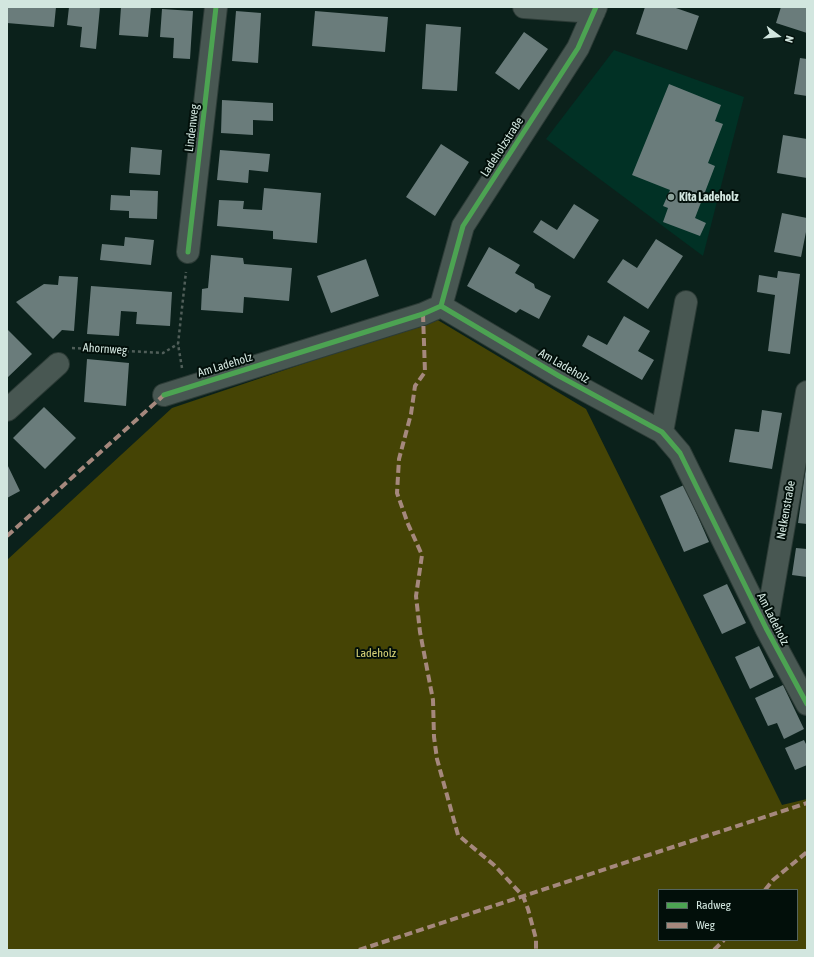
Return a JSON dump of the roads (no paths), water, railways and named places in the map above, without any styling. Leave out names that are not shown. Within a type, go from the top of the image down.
[{"type":"street","name":"Lindenweg","points":[[188,252],[216,7]]},
{"type":"street","points":[[524,7],[595,10]]},
{"type":"street","name":"Ladeholzstraße","points":[[441,306],[463,226],[578,48],[595,10]]},
{"type":"street","points":[[662,432],[686,302]]},
{"type":"street","name":"Am Ladeholz","points":[[164,395],[423,314],[441,306],[559,376],[662,432],[680,453],[766,628],[807,704]]},
{"type":"street","points":[[7,410],[58,364]]},
{"type":"street","name":"Nelkenstraße","points":[[766,628],[807,392]]},
{"type":"place","name":"Kita Ladeholz","points":[[671,197]]},
{"type":"park label","name":"Ladeholz","points":[[376,653]]}]
